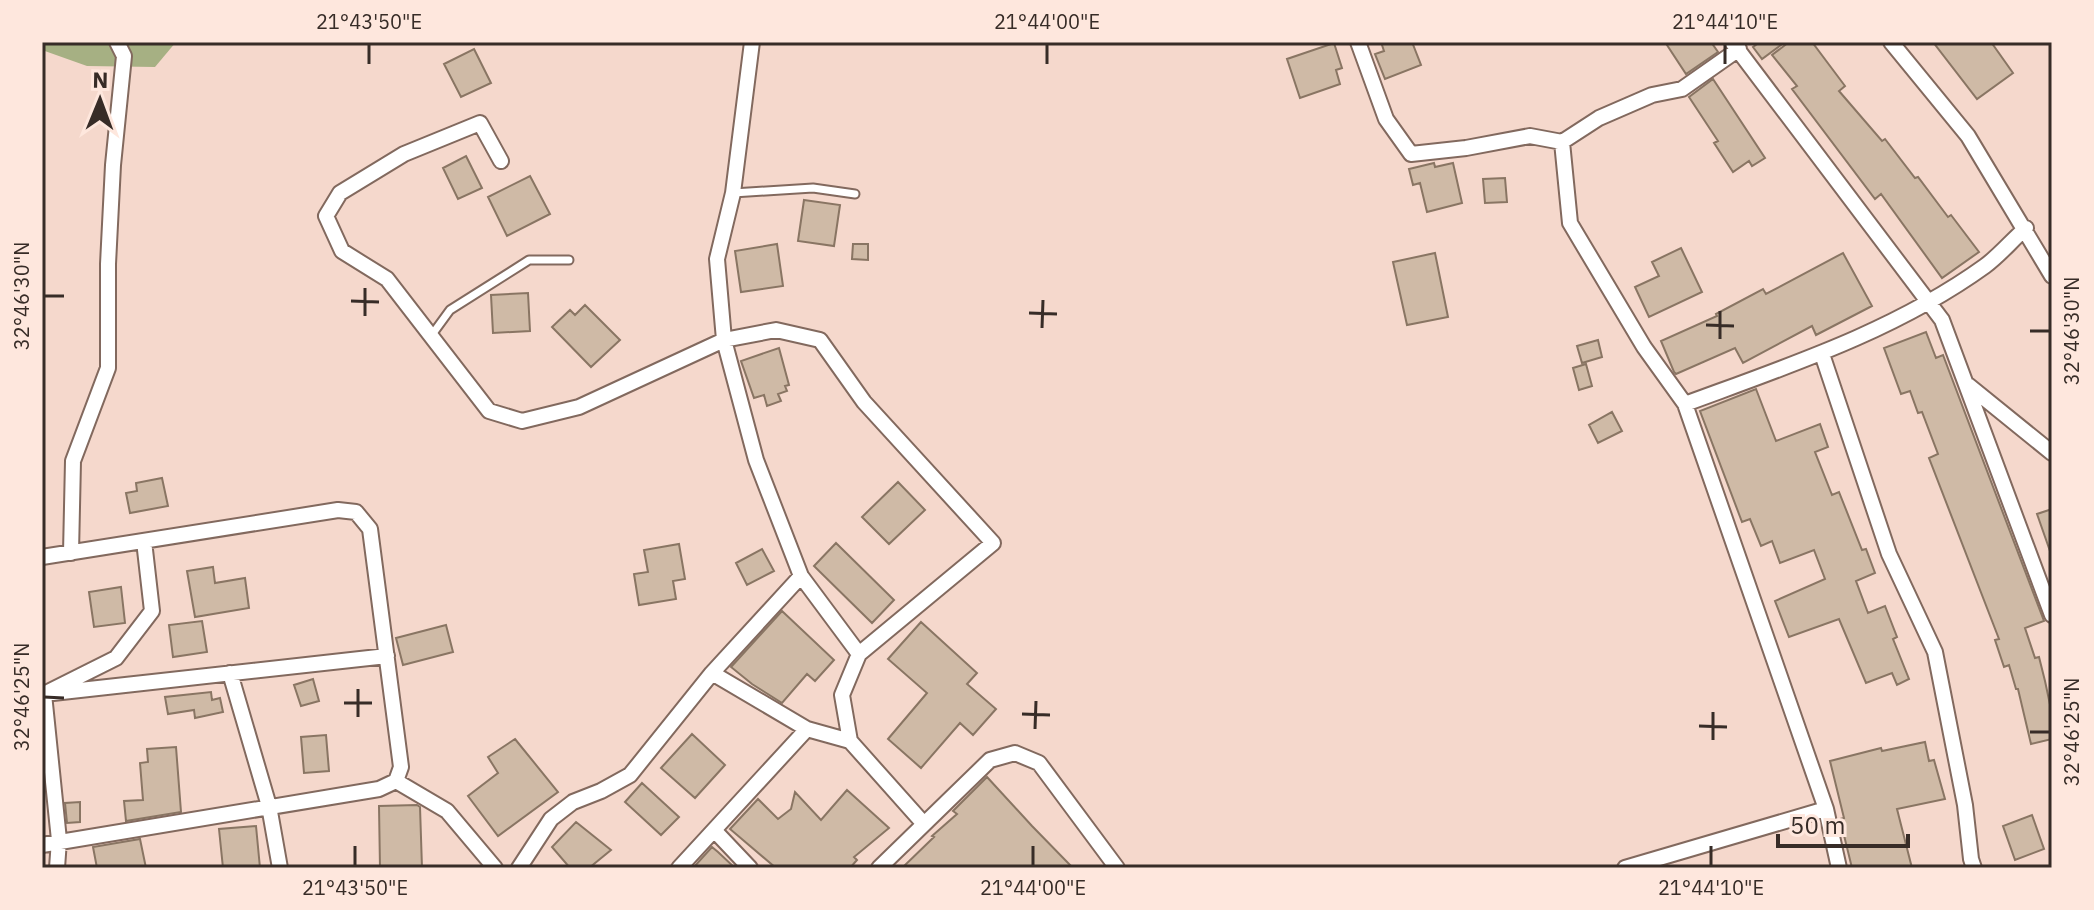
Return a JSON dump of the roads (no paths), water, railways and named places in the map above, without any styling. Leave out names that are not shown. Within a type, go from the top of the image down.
[{"type":"street","points":[[71,553],[73,461],[108,368],[112,179],[124,56],[117,42]]},
{"type":"street","points":[[752,42],[733,193],[717,259],[724,340],[756,460],[801,576],[859,654]]},
{"type":"street","points":[[1358,42],[1386,119],[1411,154],[1530,136],[1562,142],[1599,118],[1652,95],[1682,89],[1736,46],[1942,320],[2052,615]]},
{"type":"street","points":[[1891,42],[1968,136],[2026,228],[2052,276]]},
{"type":"street","points":[[501,161],[480,123],[404,154],[340,193],[326,216],[342,251],[387,279],[489,411],[522,421],[579,407],[724,340],[776,330],[820,340],[864,402],[993,543],[859,654],[842,695],[850,741],[924,824]]},
{"type":"street","points":[[1562,142],[1570,223],[1644,347],[1685,404],[1826,809],[1839,868]]},
{"type":"street","points":[[1685,404],[1822,354],[1930,301],[1988,264],[2026,228]]},
{"type":"street","points":[[1822,354],[1889,554],[1935,652],[1974,868]]},
{"type":"street","points":[[1968,385],[2052,453]]},
{"type":"street","points":[[42,557],[338,510],[356,512],[370,529],[401,767],[396,781],[379,789],[42,845]]},
{"type":"street","points":[[43,694],[116,658],[152,611],[144,541]]},
{"type":"street","points":[[519,868],[551,819],[573,802],[630,775],[712,673],[801,576]]},
{"type":"street","points":[[43,694],[387,656]]},
{"type":"street","points":[[230,673],[269,806],[280,868]]},
{"type":"street","points":[[712,673],[807,729],[850,741]]},
{"type":"street","points":[[43,694],[59,840],[57,868]]},
{"type":"street","points":[[679,868],[807,729]]},
{"type":"street","points":[[879,868],[990,760],[1015,753],[1039,763],[1113,867]]},
{"type":"street","points":[[396,781],[447,811],[495,868]]},
{"type":"street","points":[[1625,868],[1826,809]]},
{"type":"street","points":[[714,830],[750,868]]},
{"type":"lane","points":[[733,193],[813,188],[855,194]]},
{"type":"lane","points":[[431,336],[450,310],[529,260],[569,260]]}]
